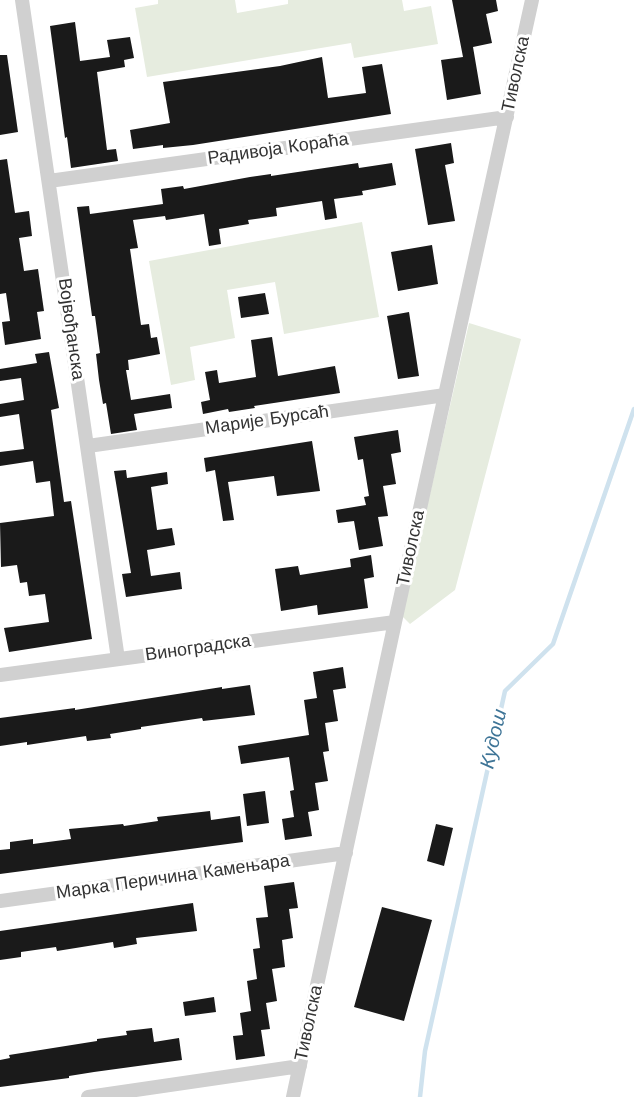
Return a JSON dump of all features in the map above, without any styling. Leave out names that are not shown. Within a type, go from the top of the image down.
[{"type":"street","name":"Војвођанска","points":[[22,0],[118,659]]},
{"type":"street","name":"Тиволска","points":[[293,1097],[532,0]]},
{"type":"street","name":"Радивоја Кораћа","points":[[49,181],[507,117]]},
{"type":"street","name":"Марије Бурсаћ","points":[[88,446],[445,395]]},
{"type":"street","name":"Виноградска","points":[[0,675],[395,622]]},
{"type":"street","name":"Марка Перичина Камењара","points":[[0,901],[345,853]]},
{"type":"street","points":[[88,1097],[300,1066]]},
{"type":"shaded area","points":[[158,0],[235,0],[237,13],[288,4],[288,0],[402,0],[404,11],[431,6],[438,44],[354,58],[351,43],[147,77],[135,8],[158,4]]},
{"type":"shaded area","points":[[362,222],[379,317],[284,334],[275,282],[227,290],[235,338],[190,347],[195,380],[171,385],[149,261]]},
{"type":"shaded area","points":[[469,323],[521,339],[455,590],[410,624],[402,616]]},
{"type":"building","points":[[452,0],[496,0],[498,11],[486,14],[492,43],[473,47],[481,94],[447,100],[441,60],[463,57]]},
{"type":"building","points":[[75,22],[80,61],[110,57],[107,40],[130,37],[134,58],[124,60],[125,67],[97,72],[107,150],[116,149],[118,161],[71,168],[50,26]]},
{"type":"building","points":[[0,55],[7,55],[18,132],[0,135]]},
{"type":"building","points":[[322,57],[328,98],[366,93],[362,67],[382,64],[391,114],[193,145],[163,148],[163,145],[133,149],[130,130],[170,123],[163,82],[280,66]]},
{"type":"building","points":[[451,143],[454,163],[445,165],[455,221],[428,225],[415,149]]},
{"type":"building","points":[[7,159],[15,213],[29,211],[32,236],[19,238],[24,271],[38,269],[44,311],[37,312],[41,339],[5,345],[2,322],[10,321],[6,293],[0,294],[0,160]]},
{"type":"building","points":[[358,163],[359,168],[392,163],[396,185],[362,191],[363,195],[334,199],[337,218],[325,220],[322,201],[276,208],[277,216],[248,220],[249,224],[219,229],[221,244],[209,246],[204,214],[166,220],[165,216],[133,220],[138,248],[130,249],[141,325],[149,324],[151,338],[157,337],[160,354],[128,360],[129,370],[126,370],[131,400],[170,394],[172,408],[134,414],[137,430],[111,434],[106,403],[103,404],[99,380],[96,354],[100,353],[95,316],[92,316],[77,207],[89,206],[90,214],[163,204],[161,189],[183,186],[184,189],[250,177]]},
{"type":"building","points":[[432,245],[438,284],[398,291],[391,252]]},
{"type":"building","points":[[265,293],[269,314],[241,318],[238,297]]},
{"type":"building","points":[[409,312],[419,376],[398,379],[387,316]]},
{"type":"building","points":[[272,337],[278,376],[335,366],[340,393],[229,412],[228,409],[203,414],[201,402],[210,400],[205,372],[217,370],[219,383],[256,377],[251,340]]},
{"type":"building","points":[[49,352],[59,408],[51,410],[64,502],[71,501],[92,639],[9,652],[4,628],[49,622],[45,594],[29,596],[27,582],[20,583],[17,565],[1,567],[0,523],[54,516],[50,481],[36,483],[33,461],[0,466],[0,452],[24,449],[19,414],[0,417],[0,404],[24,400],[21,378],[0,381],[0,369],[37,363],[35,354]]},
{"type":"building","points":[[398,430],[401,452],[391,454],[396,484],[383,486],[388,516],[378,517],[383,546],[359,550],[354,521],[338,523],[336,510],[366,505],[364,497],[369,496],[363,459],[358,460],[354,437]]},
{"type":"building","points":[[312,441],[320,491],[277,496],[274,476],[228,482],[234,520],[223,521],[215,470],[206,472],[204,458]]},
{"type":"building","points":[[126,470],[127,478],[167,472],[168,484],[151,487],[157,530],[172,528],[175,545],[147,550],[151,576],[180,572],[182,589],[126,597],[122,574],[131,573],[114,471]]},
{"type":"building","points":[[371,555],[374,577],[364,579],[368,608],[318,615],[317,605],[281,611],[275,569],[298,566],[300,575],[351,567],[350,559]]},
{"type":"building","points":[[343,667],[346,688],[333,690],[338,721],[325,723],[329,751],[323,752],[328,781],[315,783],[319,810],[308,812],[312,836],[285,840],[282,819],[294,817],[290,791],[294,790],[289,757],[241,764],[238,746],[309,735],[304,700],[317,698],[313,672]]},
{"type":"building","points":[[250,685],[255,715],[203,721],[202,718],[141,727],[141,729],[110,734],[111,738],[87,741],[86,736],[27,745],[27,742],[0,746],[0,718],[75,708],[75,710],[222,687],[222,689]]},
{"type":"building","points":[[265,791],[269,823],[247,826],[243,794]]},
{"type":"building","points":[[210,811],[211,820],[240,816],[243,842],[0,874],[0,850],[10,849],[10,842],[33,839],[33,844],[71,839],[69,829],[123,824],[124,826],[158,821],[157,817]]},
{"type":"building","points":[[436,824],[453,828],[444,866],[427,861]]},
{"type":"building","points":[[294,882],[298,908],[289,909],[293,938],[282,940],[285,967],[272,969],[277,1001],[266,1003],[270,1029],[261,1030],[265,1056],[236,1060],[233,1036],[243,1035],[240,1013],[251,1011],[247,981],[257,979],[253,949],[260,948],[256,918],[268,917],[264,886]]},
{"type":"building","points":[[193,903],[197,931],[136,938],[137,944],[114,948],[113,942],[57,951],[56,947],[21,952],[21,957],[0,960],[0,931]]},
{"type":"building","points":[[382,907],[432,920],[404,1021],[354,1007]]},
{"type":"building","points":[[214,997],[216,1012],[185,1016],[183,1002]]},
{"type":"building","points":[[152,1028],[154,1042],[179,1038],[182,1060],[0,1087],[0,1060],[10,1058],[9,1055],[97,1041],[97,1039],[127,1035],[126,1031]]},
{"type":"waterway","name":"Кудош","points":[[420,1097],[425,1051],[505,691],[553,644],[634,409]]}]
